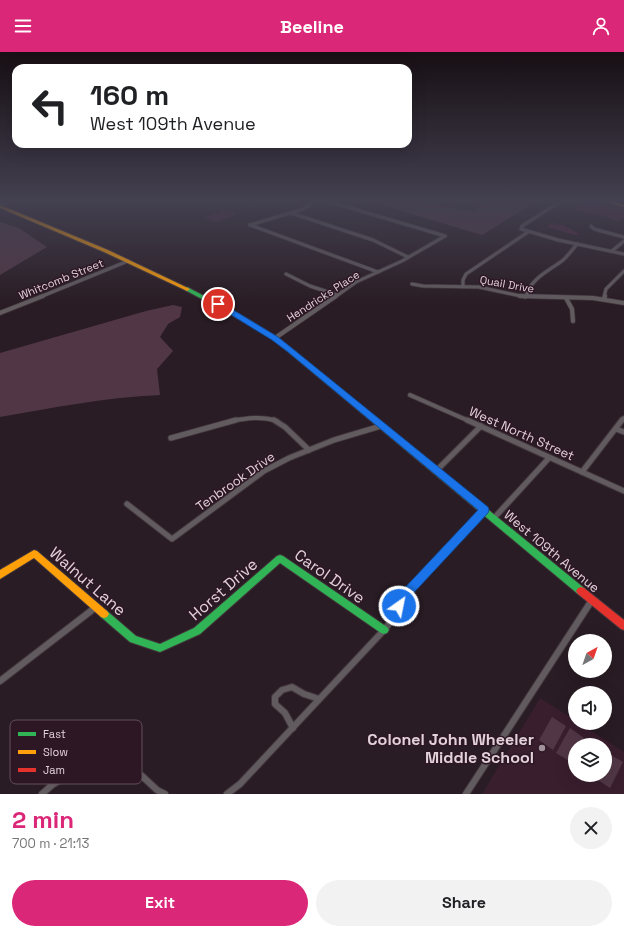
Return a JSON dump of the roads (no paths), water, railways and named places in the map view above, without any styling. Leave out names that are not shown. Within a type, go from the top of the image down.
[{"type":"main road","name":"West 109th Avenue","points":[[68,235],[205,297],[275,338],[624,626]]},
{"type":"main road","name":"Walnut Lane","points":[[0,575],[34,553],[133,638],[160,648]]},
{"type":"main road","name":"Carol Drive","points":[[280,558],[384,630]]},
{"type":"main road","name":"Horst Drive","points":[[160,648],[197,631],[280,558]]},
{"type":"street","points":[[276,235],[378,272]]},
{"type":"street","points":[[356,235],[378,242],[408,257]]},
{"type":"street","name":"Hendricks Place","points":[[275,338],[356,282],[408,257],[445,236],[440,235]]},
{"type":"street","points":[[463,286],[463,280],[466,274],[524,235]]},
{"type":"street","points":[[539,235],[624,254]]},
{"type":"street","points":[[612,251],[624,241]]},
{"type":"street","points":[[526,297],[528,287],[567,256],[576,244]]},
{"type":"street","name":"Whitcomb Street","points":[[0,313],[128,261]]},
{"type":"street","points":[[604,299],[606,289],[624,271]]},
{"type":"street","points":[[286,274],[310,286],[337,295]]},
{"type":"street","name":"Quail Drive","points":[[412,284],[423,286],[479,287],[526,297],[604,299],[624,303]]},
{"type":"street","points":[[566,298],[573,308],[573,321]]},
{"type":"street","name":"West North Street","points":[[410,395],[624,491]]},
{"type":"street","points":[[171,438],[246,418],[261,418],[277,422],[309,450]]},
{"type":"street","points":[[582,472],[624,418]]},
{"type":"street","name":"Tenbrook Drive","points":[[127,504],[172,539],[264,471],[289,458],[334,440],[381,426]]},
{"type":"street","points":[[436,471],[481,426]]},
{"type":"street","points":[[616,429],[624,432]]},
{"type":"street","points":[[494,518],[549,458]]},
{"type":"street","points":[[227,794],[240,784],[384,630],[396,614],[402,598],[484,510]]},
{"type":"street","points":[[466,794],[592,600]]},
{"type":"street","points":[[0,681],[96,607]]},
{"type":"street","points":[[293,728],[285,713],[276,704],[275,697],[282,690],[292,686],[304,694],[319,699]]},
{"type":"street","points":[[142,776],[157,790],[165,794]]},
{"type":"street","points":[[42,794],[54,784]]},
{"type":"place","name":"Colonel John Wheeler Middle School","points":[[542,748]]}]
